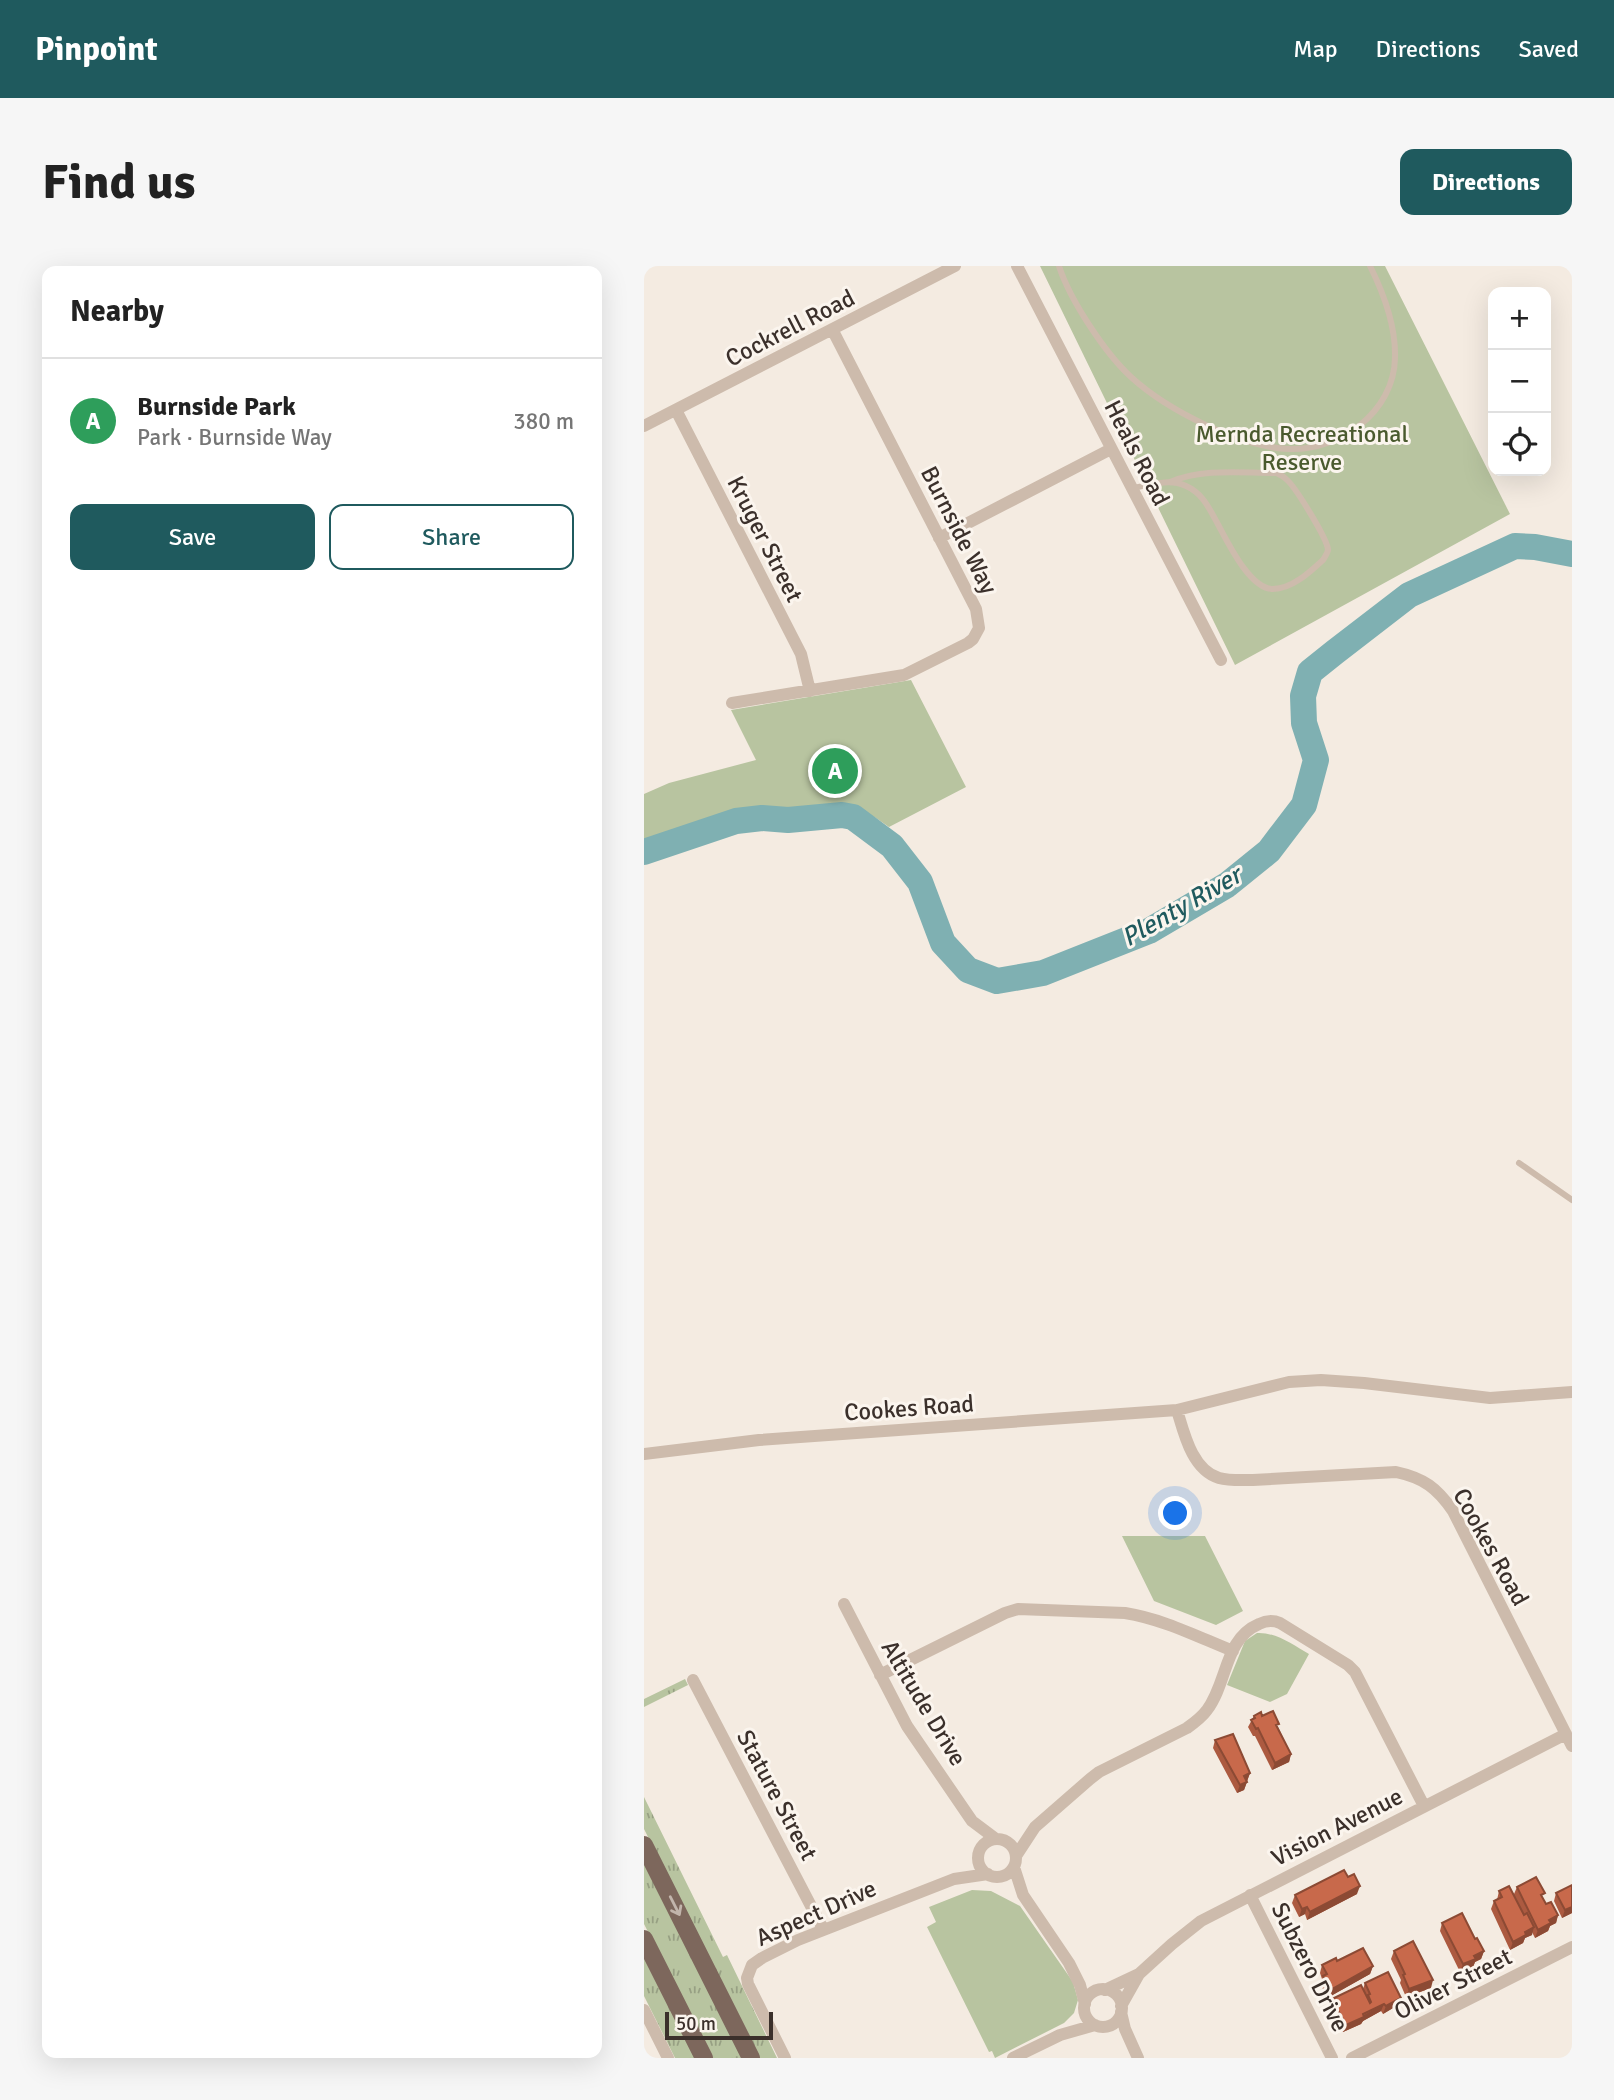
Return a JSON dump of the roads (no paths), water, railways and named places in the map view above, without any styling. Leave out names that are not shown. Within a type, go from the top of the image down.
[{"type":"main road","points":[[644,1845],[751,2058]]},
{"type":"main road","points":[[644,1940],[704,2058]]},
{"type":"street","name":"Cockrell Road","points":[[644,426],[956,266]]},
{"type":"street","name":"Heals Road","points":[[1017,266],[1221,660]]},
{"type":"street","name":"Burnside Way","points":[[732,703],[904,675],[973,639],[979,628],[978,615],[832,330]]},
{"type":"street","name":"Kruger Street","points":[[676,410],[801,654],[810,691]]},
{"type":"street","points":[[939,538],[1111,449]]},
{"type":"street","name":"Cookes Road","points":[[644,1454],[759,1440],[1177,1410],[1289,1382],[1321,1380],[1364,1383],[1490,1398],[1572,1392]]},
{"type":"street","name":"Cookes Road","points":[[1177,1410],[1185,1437],[1197,1460],[1203,1468],[1218,1478],[1253,1480],[1396,1472],[1410,1475],[1435,1488],[1453,1511],[1572,1746]]},
{"type":"street","name":"Altitude Drive","points":[[844,1604],[908,1726],[972,1821],[1000,1840]]},
{"type":"street","points":[[880,1675],[1018,1609],[1125,1613],[1154,1619],[1233,1651]]},
{"type":"street","points":[[994,1876],[1006,1875],[1035,1828],[1099,1772],[1192,1724],[1207,1710],[1212,1701],[1239,1637],[1251,1627],[1273,1620],[1348,1665],[1360,1680],[1424,1806]]},
{"type":"street","name":"Stature Street","points":[[693,1680],[823,1929]]},
{"type":"street","name":"Vision Avenue","points":[[1102,1990],[1139,1974],[1187,1931],[1250,1895],[1566,1734]]},
{"type":"street","name":"Altitude Drive","points":[[972,1821],[979,1854]]},
{"type":"street","points":[[1023,1895],[979,1865],[979,1854],[987,1842],[1035,1828]]},
{"type":"street","points":[[1000,1840],[1012,1846],[1023,1895],[1069,1963],[1080,1985],[1088,2019],[1136,2054]]},
{"type":"street","name":"Aspect Drive","points":[[954,1879],[979,1854]]},
{"type":"street","name":"Aspect Drive","points":[[785,2058],[751,1993],[748,1971],[752,1965],[823,1929],[954,1879],[994,1876]]},
{"type":"street","name":"Subzero Drive","points":[[1250,1895],[1332,2058]]},
{"type":"street","name":"Oliver Street","points":[[1352,2058],[1572,1947]]},
{"type":"street","points":[[1069,1963],[1102,1990],[1116,1995],[1136,2054]]},
{"type":"street","name":"Vision Avenue","points":[[1121,2009],[1139,1974]]},
{"type":"street","points":[[1060,2035],[1084,2007],[1090,1995],[1102,1990]]},
{"type":"street","points":[[1013,2058],[1060,2035],[1115,2022],[1121,2009]]},
{"type":"street","points":[[644,2010],[668,2058]]},
{"type":"lane","points":[[1059,266],[1072,295],[1111,354],[1129,376],[1147,391],[1216,430],[1244,441],[1290,449],[1316,447],[1351,433],[1366,421],[1389,386],[1395,362],[1395,343],[1391,323],[1370,266]]},
{"type":"lane","points":[[1131,489],[1205,472],[1276,473],[1283,476],[1296,491],[1328,550],[1323,560],[1291,584],[1273,589],[1260,585],[1242,566],[1202,497],[1185,485],[1170,482]]},
{"type":"lane","points":[[1519,1163],[1572,1200]]},
{"type":"waterway","name":"Plenty River","points":[[644,852],[736,821],[842,815],[853,817],[892,846],[920,882],[943,943],[968,970],[997,981],[1043,973],[1149,931],[1227,885],[1269,851],[1304,805],[1316,760],[1304,723],[1303,696],[1310,672],[1335,652],[1409,595],[1515,546],[1572,554]]},
{"type":"place","name":"Burnside Park","points":[[835,771]]},
{"type":"park label","name":"Mernda Recreational Reserve","points":[[1302,448]]}]
